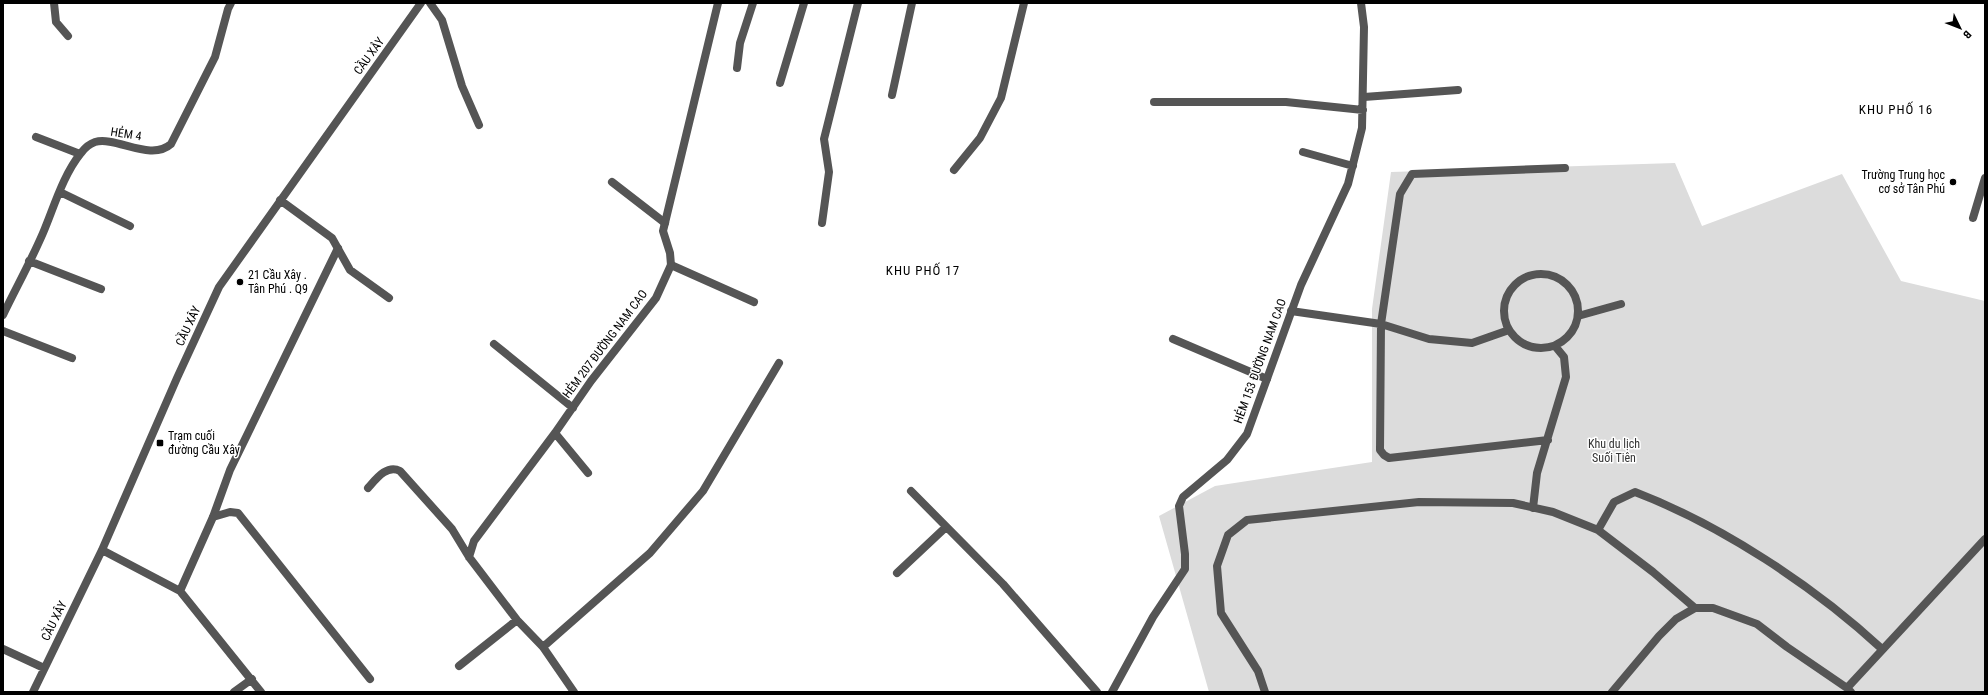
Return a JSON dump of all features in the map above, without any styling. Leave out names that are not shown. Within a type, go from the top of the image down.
[{"type":"street","points":[[54,3],[56,22],[68,36]]},
{"type":"street","name":"HẺM 4","points":[[3,315],[60,192],[80,154],[88,145],[96,142],[138,149],[161,149],[167,148],[171,144],[214,57],[228,9],[232,3]]},
{"type":"street","name":"CẦU XÂY","points":[[33,692],[102,550],[176,378],[219,287],[421,3]]},
{"type":"street","points":[[430,3],[442,20],[462,86],[479,125]]},
{"type":"street","points":[[718,3],[663,231],[670,253],[671,265],[754,302]]},
{"type":"street","points":[[737,68],[740,44],[753,3]]},
{"type":"street","points":[[780,83],[804,3]]},
{"type":"street","points":[[822,223],[829,172],[824,138],[858,3]]},
{"type":"street","points":[[892,95],[912,3]]},
{"type":"street","points":[[954,170],[980,138],[1001,98],[1024,3]]},
{"type":"street","name":"HẺM 153 ĐƯỜNG NAM CAO","points":[[1112,692],[1153,617],[1184,569],[1185,554],[1179,506],[1183,497],[1227,460],[1247,434],[1301,285],[1348,184],[1362,128],[1364,97],[1364,27],[1361,3]]},
{"type":"street","points":[[1364,97],[1458,90]]},
{"type":"street","points":[[1154,102],[1286,102],[1363,110]]},
{"type":"street","points":[[36,137],[80,154]]},
{"type":"street","points":[[1303,152],[1353,166]]},
{"type":"street","points":[[1548,440],[1389,458],[1384,455],[1380,450],[1381,324],[1400,194],[1412,174],[1565,168]]},
{"type":"street","points":[[1973,218],[1985,178]]},
{"type":"street","points":[[612,182],[665,223]]},
{"type":"street","points":[[60,192],[130,226]]},
{"type":"street","points":[[280,200],[332,238],[342,259],[350,270],[389,298]]},
{"type":"street","points":[[180,590],[213,517],[233,464],[338,248]]},
{"type":"street","points":[[29,261],[101,289]]},
{"type":"street","name":"HẺM 207 ĐƯỜNG NAM CAO","points":[[469,557],[474,541],[555,434],[572,408],[656,298],[671,265]]},
{"type":"street","points":[[1541,274],[1554,276],[1565,282],[1576,298],[1578,304],[1578,316],[1574,329],[1566,339],[1554,346],[1542,348],[1529,346],[1518,340],[1509,330],[1505,318],[1504,305],[1509,293],[1517,283],[1528,276],[1541,274]]},
{"type":"street","points":[[1578,316],[1621,304]]},
{"type":"street","points":[[1291,310],[1381,324],[1429,339],[1472,343],[1509,330]]},
{"type":"street","points":[[3,331],[72,358]]},
{"type":"street","points":[[1173,339],[1266,379]]},
{"type":"street","points":[[494,344],[572,408]]},
{"type":"street","points":[[1533,508],[1537,473],[1566,378],[1564,357],[1554,346]]},
{"type":"street","points":[[543,647],[650,553],[703,491],[779,363]]},
{"type":"street","points":[[555,434],[588,472]]},
{"type":"street","points":[[368,488],[388,470],[395,469],[400,471],[452,529],[469,557],[517,620],[543,647],[574,692]]},
{"type":"street","points":[[911,491],[1003,584],[1097,692]]},
{"type":"street","points":[[1598,530],[1614,502],[1635,492],[1668,505],[1738,542],[1818,596],[1861,630],[1882,649]]},
{"type":"street","points":[[1265,692],[1258,671],[1222,613],[1217,566],[1228,535],[1247,520],[1419,502],[1513,503],[1553,512],[1598,530],[1653,572],[1695,608]]},
{"type":"street","points":[[213,517],[230,512],[238,513],[370,679]]},
{"type":"street","points":[[897,573],[946,527]]},
{"type":"street","points":[[1612,692],[1659,636],[1676,620],[1695,608],[1713,608],[1757,624],[1787,647],[1849,690],[1882,649],[1985,539]]},
{"type":"street","points":[[102,550],[180,590],[262,692]]},
{"type":"street","points":[[459,666],[517,620]]},
{"type":"street","points":[[3,649],[44,668]]},
{"type":"street","points":[[234,692],[252,679]]},
{"type":"green space","name":"Khu du lịch Suối Tiên","points":[[1675,163],[1702,226],[1842,174],[1901,281],[1985,301],[1985,692],[1209,692],[1159,516],[1215,486],[1372,462],[1372,309],[1391,172]]},
{"type":"place","name":"Trường Trung học cơ sở Tân Phú","points":[[1953,182]]},
{"type":"place","name":"21 Cầu Xây . Tân Phú . Q9","points":[[240,282]]},
{"type":"place","name":"Trạm cuối đường Cầu Xây","points":[[160,443]]},
{"type":"district","name":"KHU PHỐ 16","points":[[1896,109]]},
{"type":"district","name":"KHU PHỐ 17","points":[[923,270]]}]
